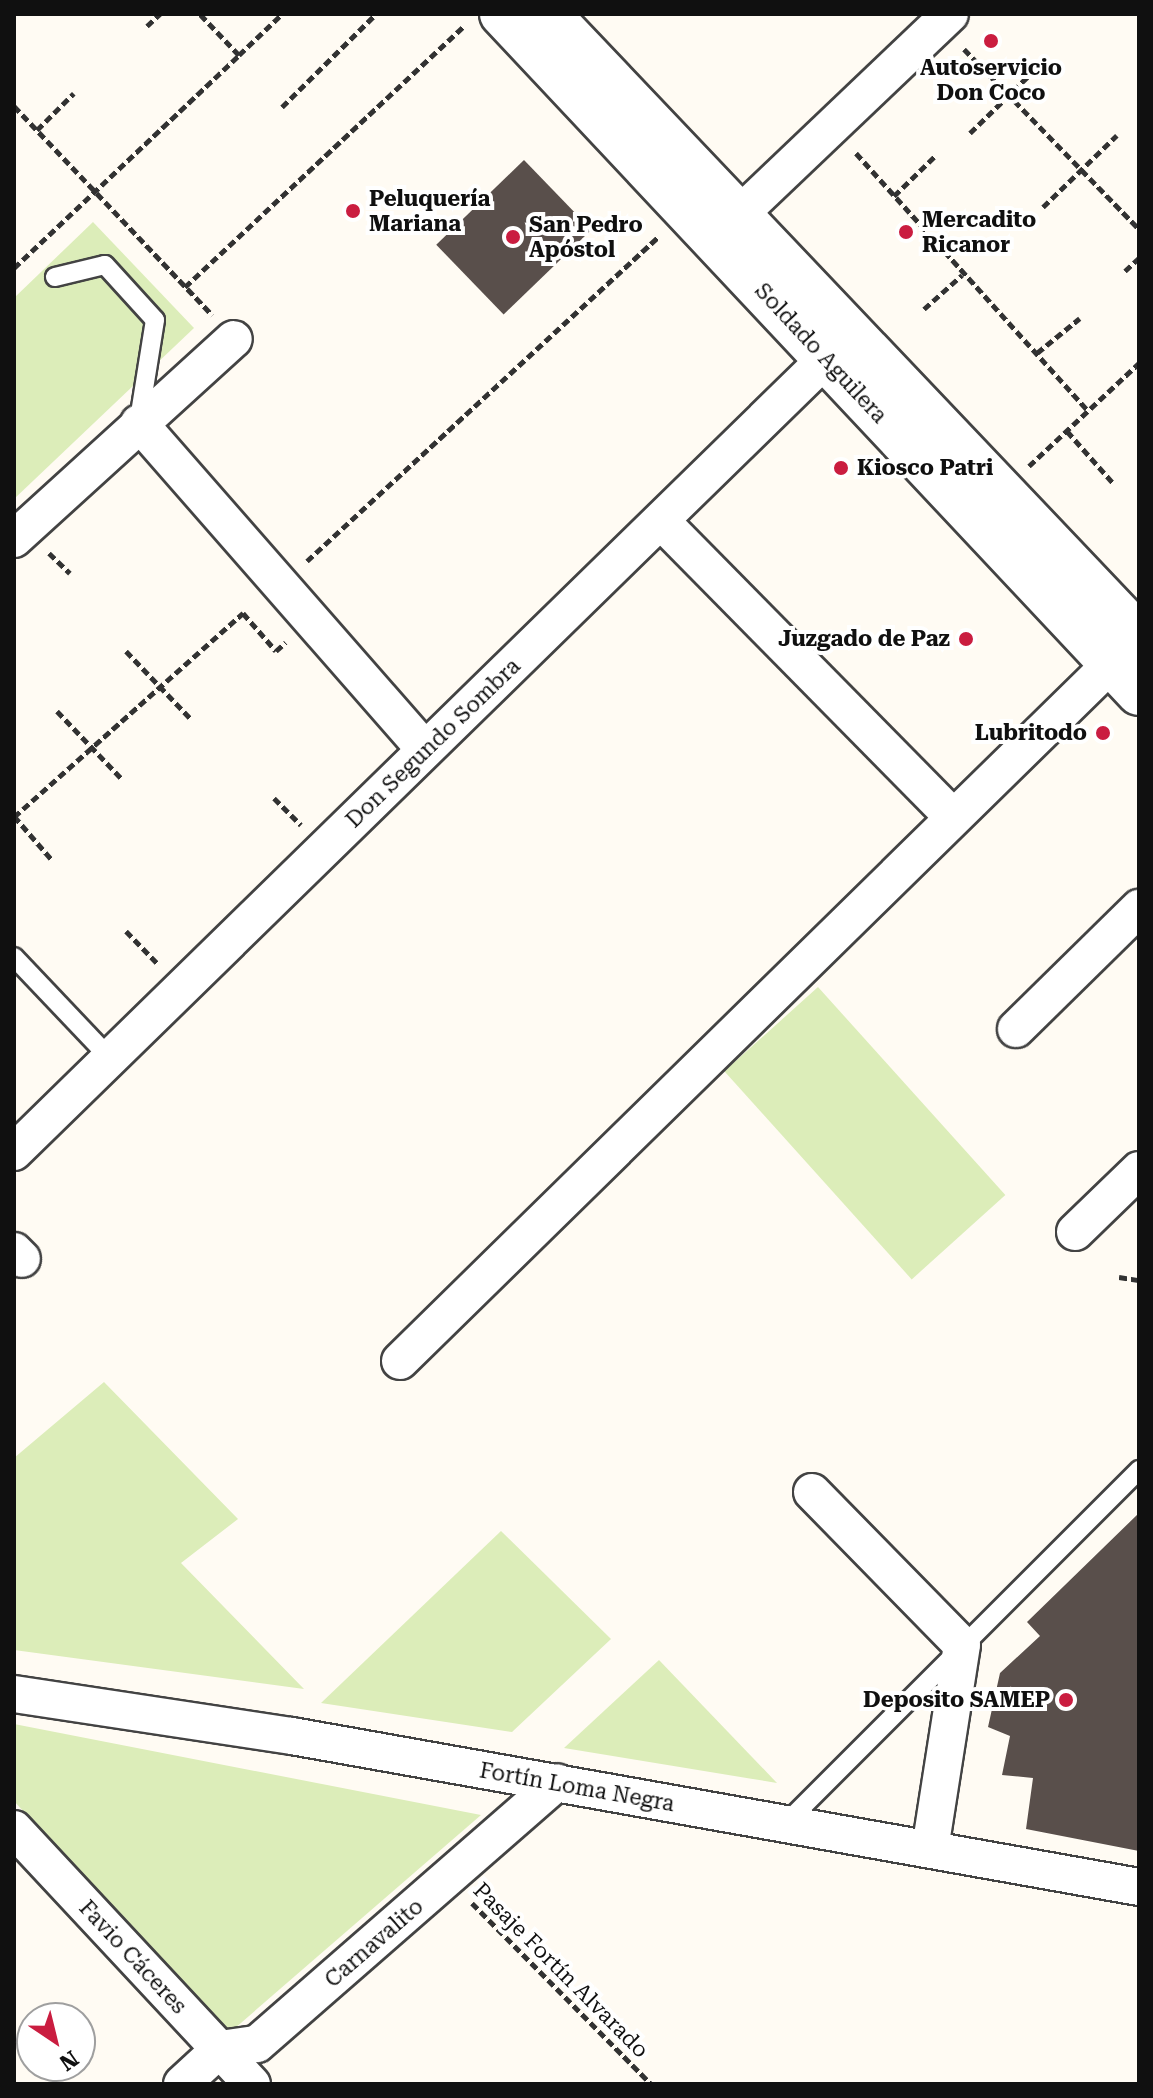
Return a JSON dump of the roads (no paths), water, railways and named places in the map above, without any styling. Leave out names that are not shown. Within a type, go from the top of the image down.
[{"type":"street","points":[[742,212],[940,17]]},
{"type":"street","name":"Soldado Aguilera","points":[[534,23],[687,211],[1002,491],[1132,657]]},
{"type":"street","name":"Soldado Aguilera","points":[[534,23],[742,212],[839,346],[1132,657]]},
{"type":"street","points":[[14,539],[28,511],[139,423],[234,339]]},
{"type":"street","name":"Don Segundo Sombra","points":[[14,1152],[839,346]]},
{"type":"street","points":[[139,423],[425,750]]},
{"type":"street","points":[[661,521],[953,817]]},
{"type":"street","points":[[400,1361],[953,817],[1132,657]]},
{"type":"street","points":[[1016,1029],[1139,908]]},
{"type":"street","points":[[1075,1232],[1139,1170]]},
{"type":"street","points":[[812,1492],[962,1645],[930,1850]]},
{"type":"street","name":"Fortín Loma Negra","points":[[14,1694],[557,1782],[1139,1887]]},
{"type":"street","name":"Carnavalito","points":[[220,2049],[257,2044],[557,1782]]},
{"type":"street","name":"Favio Cáceres","points":[[14,1829],[252,2084]]},
{"type":"street","points":[[182,2084],[220,2049]]},
{"type":"lane","points":[[55,277],[105,265],[155,320],[139,423]]},
{"type":"lane","points":[[14,957],[110,1058]]},
{"type":"lane","points":[[785,1824],[1139,1470]]},
{"type":"place","name":"Autoservicio Don Coco","points":[[991,41]]},
{"type":"place","name":"Peluquería Mariana","points":[[353,211]]},
{"type":"place","name":"Mercadito Ricanor","points":[[906,232]]},
{"type":"place","name":"San Pedro Apóstol","points":[[513,237]]},
{"type":"place","name":"Kiosco Patri","points":[[841,468]]},
{"type":"place","name":"Juzgado de Paz","points":[[966,639]]},
{"type":"place","name":"Lubritodo","points":[[1103,733]]},
{"type":"place","name":"Deposito SAMEP","points":[[1066,1700]]}]
